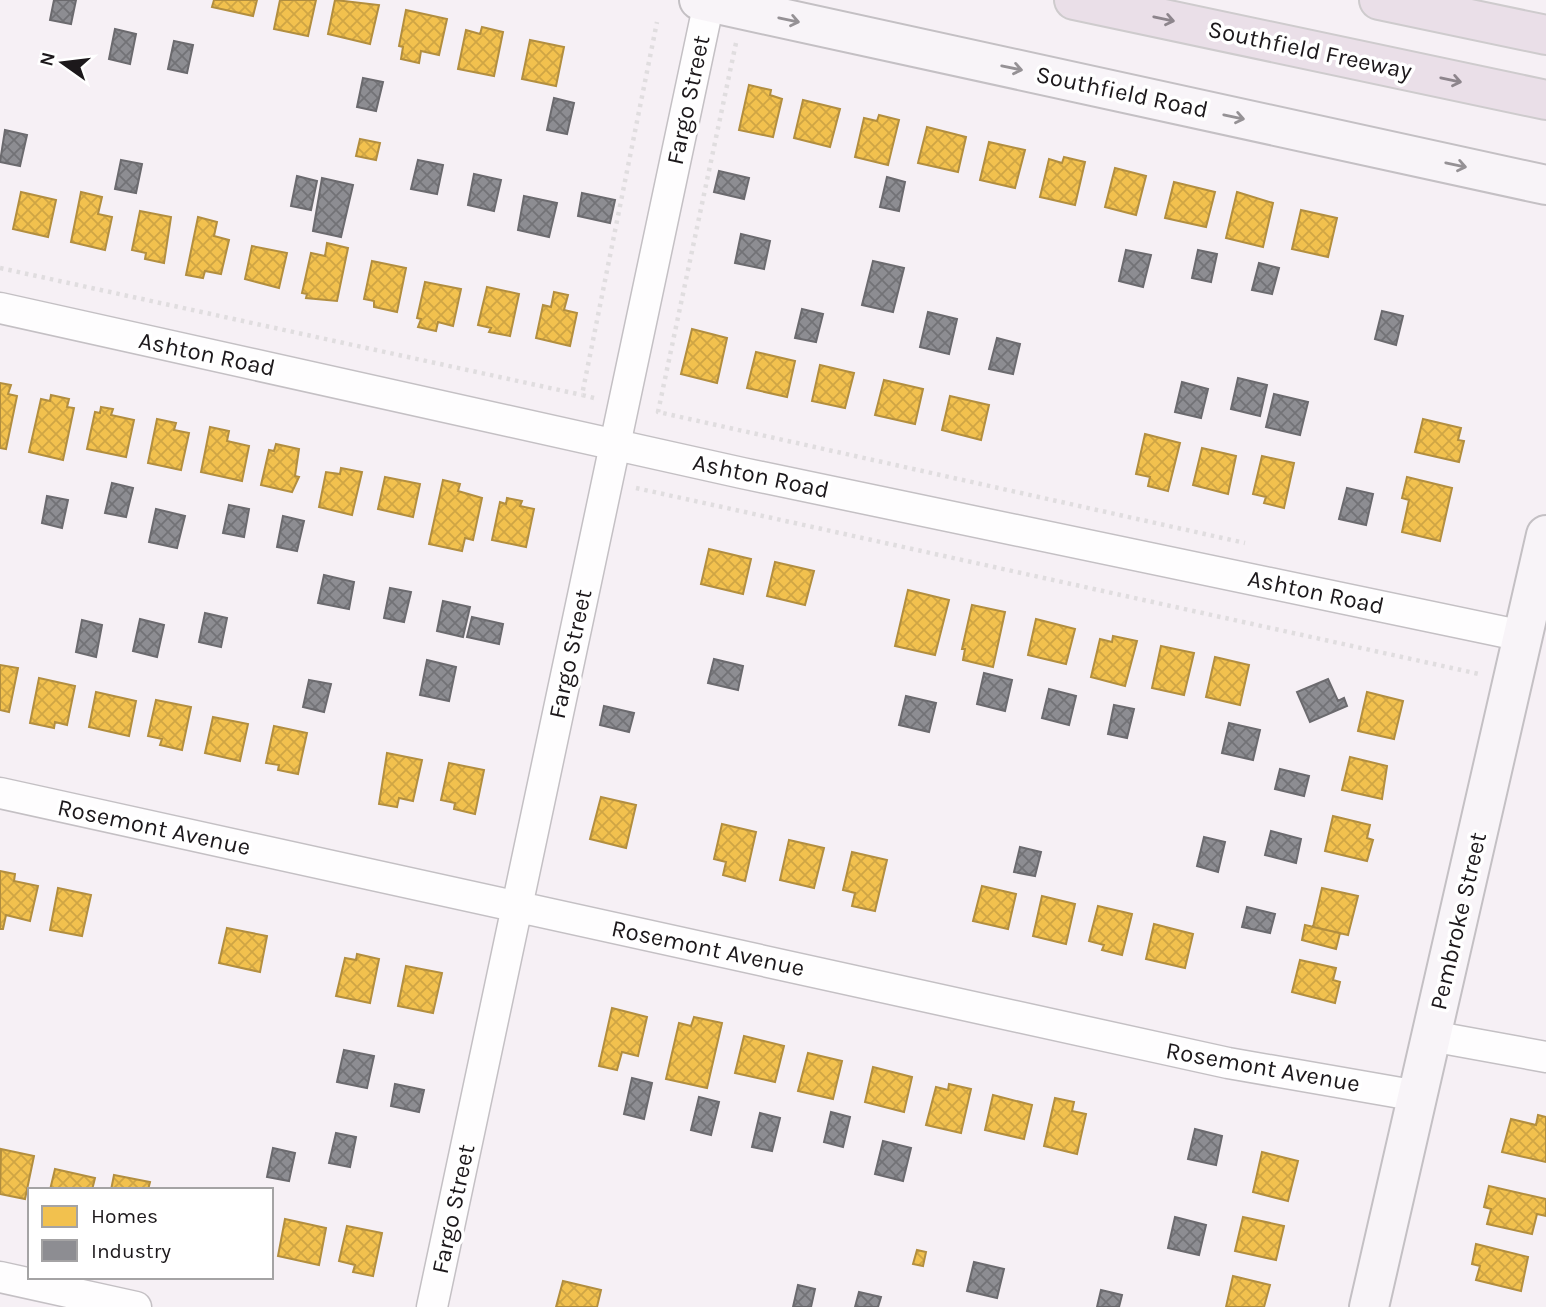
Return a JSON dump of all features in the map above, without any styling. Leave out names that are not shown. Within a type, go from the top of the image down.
[{"type":"highway","name":"Southfield Freeway","points":[[1074,0],[1546,100]]},
{"type":"highway","points":[[1379,0],[1546,35]]},
{"type":"main road","name":"Southfield Road","points":[[704,1],[1546,185]]},
{"type":"main road","name":"Pembroke Street","points":[[1370,1307],[1544,552]]},
{"type":"street","name":"Fargo Street","points":[[432,1307],[615,444],[704,1]]},
{"type":"street","name":"Ashton Road","points":[[0,309],[615,444],[1523,636]]},
{"type":"street","name":"Rosemont Avenue","points":[[0,793],[1228,1063],[1418,1096]]},
{"type":"street","points":[[1431,1035],[1546,1056]]},
{"type":"street","points":[[0,1277],[136,1307]]},
{"type":"path","points":[[582,395],[657,22]]},
{"type":"path","points":[[737,39],[658,412],[1256,545]]},
{"type":"path","points":[[0,268],[598,400]]},
{"type":"path","points":[[628,486],[1486,676]]},
{"type":"building: Homes","points":[[214,0],[257,0],[253,16],[212,7]]},
{"type":"building: Homes","points":[[280,0],[316,0],[308,36],[274,29]]},
{"type":"building: Homes","points":[[335,0],[379,5],[370,44],[328,34]]},
{"type":"building: Homes","points":[[406,10],[447,19],[439,55],[421,51],[419,63],[401,59],[403,47],[399,46]]},
{"type":"building: Homes","points":[[482,27],[503,32],[494,76],[458,69],[466,30],[480,34]]},
{"type":"building: Homes","points":[[530,40],[564,47],[556,86],[522,79]]},
{"type":"building: Homes","points":[[749,85],[771,90],[770,95],[782,99],[773,137],[739,130]]},
{"type":"building: Homes","points":[[803,100],[840,109],[830,147],[794,138]]},
{"type":"building: Homes","points":[[879,115],[899,120],[888,165],[855,157],[864,118],[877,121]]},
{"type":"building: Homes","points":[[927,127],[966,137],[958,172],[918,163]]},
{"type":"building: Homes","points":[[360,139],[380,143],[376,160],[356,156]]},
{"type":"building: Homes","points":[[989,142],[1025,150],[1015,188],[980,180]]},
{"type":"building: Homes","points":[[1064,157],[1085,162],[1075,205],[1040,197],[1049,159],[1062,163]]},
{"type":"building: Homes","points":[[1115,168],[1146,176],[1136,215],[1105,207]]},
{"type":"building: Homes","points":[[1174,182],[1215,192],[1206,227],[1165,218]]},
{"type":"building: Homes","points":[[21,192],[56,200],[48,237],[13,229]]},
{"type":"building: Homes","points":[[81,192],[102,197],[98,214],[112,217],[105,250],[71,242]]},
{"type":"building: Homes","points":[[1237,192],[1273,203],[1263,247],[1226,238]]},
{"type":"building: Homes","points":[[1301,210],[1337,218],[1328,257],[1292,249]]},
{"type":"building: Homes","points":[[140,211],[171,217],[164,263],[145,259],[146,253],[132,250]]},
{"type":"building: Homes","points":[[198,217],[217,222],[214,236],[229,240],[221,274],[205,271],[203,278],[186,275]]},
{"type":"building: Homes","points":[[327,243],[348,248],[337,301],[306,298],[307,294],[302,293],[311,253],[325,256]]},
{"type":"building: Homes","points":[[252,246],[287,253],[279,288],[245,279]]},
{"type":"building: Homes","points":[[372,261],[406,268],[397,312],[374,307],[374,301],[364,299]]},
{"type":"building: Homes","points":[[425,282],[461,289],[453,326],[438,322],[436,331],[418,327],[421,319],[417,318]]},
{"type":"building: Homes","points":[[487,287],[519,294],[510,336],[489,332],[491,328],[478,325]]},
{"type":"building: Homes","points":[[554,292],[568,295],[564,310],[577,313],[570,346],[536,338],[543,305],[551,307]]},
{"type":"building: Homes","points":[[692,329],[727,338],[717,383],[681,374]]},
{"type":"building: Homes","points":[[756,352],[795,361],[787,397],[747,388]]},
{"type":"building: Homes","points":[[820,365],[854,373],[845,408],[812,401]]},
{"type":"building: Homes","points":[[884,380],[923,389],[915,424],[875,415]]},
{"type":"building: Homes","points":[[0,383],[11,385],[8,394],[17,396],[6,449],[0,448]]},
{"type":"building: Homes","points":[[51,395],[69,399],[67,407],[74,408],[63,460],[29,452],[41,399],[50,401]]},
{"type":"building: Homes","points":[[950,396],[989,405],[981,440],[942,430]]},
{"type":"building: Homes","points":[[101,407],[113,409],[111,415],[134,420],[126,457],[87,449],[95,412],[100,413]]},
{"type":"building: Homes","points":[[157,419],[176,423],[174,430],[189,433],[181,470],[148,463]]},
{"type":"building: Homes","points":[[1423,419],[1461,428],[1458,440],[1464,441],[1459,462],[1415,452]]},
{"type":"building: Homes","points":[[210,427],[229,431],[227,441],[249,446],[242,481],[201,472]]},
{"type":"building: Homes","points":[[1145,434],[1180,443],[1168,491],[1148,486],[1150,477],[1136,474]]},
{"type":"building: Homes","points":[[276,444],[299,449],[295,476],[299,477],[292,492],[261,485],[269,450],[274,451]]},
{"type":"building: Homes","points":[[1202,448],[1236,456],[1228,494],[1193,485]]},
{"type":"building: Homes","points":[[1262,456],[1294,463],[1284,508],[1264,503],[1266,497],[1253,494]]},
{"type":"building: Homes","points":[[341,468],[362,472],[352,515],[319,507],[326,472],[340,474]]},
{"type":"building: Homes","points":[[385,477],[420,484],[413,517],[378,509]]},
{"type":"building: Homes","points":[[1407,477],[1452,488],[1440,541],[1402,532],[1409,500],[1402,498]]},
{"type":"building: Homes","points":[[443,480],[460,484],[458,491],[482,498],[473,540],[465,538],[462,551],[429,544]]},
{"type":"building: Homes","points":[[507,498],[522,501],[520,506],[534,509],[526,547],[492,540],[500,502],[506,504]]},
{"type":"building: Homes","points":[[709,549],[751,559],[743,594],[701,584]]},
{"type":"building: Homes","points":[[775,562],[814,571],[805,605],[767,596]]},
{"type":"building: Homes","points":[[908,590],[949,600],[935,655],[895,646]]},
{"type":"building: Homes","points":[[972,605],[1005,612],[993,667],[963,660],[965,649],[962,649]]},
{"type":"building: Homes","points":[[1036,619],[1075,629],[1066,664],[1028,655]]},
{"type":"building: Homes","points":[[1113,636],[1137,641],[1125,686],[1091,677],[1100,639],[1112,642]]},
{"type":"building: Homes","points":[[1161,646],[1194,653],[1184,695],[1152,688]]},
{"type":"building: Homes","points":[[1215,657],[1249,665],[1240,705],[1206,697]]},
{"type":"building: Homes","points":[[0,665],[18,668],[9,712],[0,710]]},
{"type":"building: Homes","points":[[39,678],[75,686],[67,725],[55,722],[54,728],[30,723]]},
{"type":"building: Homes","points":[[96,692],[136,701],[129,736],[89,727]]},
{"type":"building: Homes","points":[[1367,692],[1403,701],[1394,739],[1358,731]]},
{"type":"building: Homes","points":[[156,700],[191,707],[182,750],[160,745],[162,739],[148,736]]},
{"type":"building: Homes","points":[[213,717],[248,724],[240,761],[205,753]]},
{"type":"building: Homes","points":[[274,726],[307,733],[298,774],[278,770],[279,765],[266,763]]},
{"type":"building: Homes","points":[[387,753],[422,760],[413,801],[399,798],[397,807],[379,804]]},
{"type":"building: Homes","points":[[1350,757],[1387,766],[1382,799],[1342,790]]},
{"type":"building: Homes","points":[[449,763],[484,770],[475,814],[454,809],[455,803],[441,800]]},
{"type":"building: Homes","points":[[601,797],[636,805],[626,848],[590,839]]},
{"type":"building: Homes","points":[[1333,816],[1370,825],[1367,838],[1373,840],[1367,861],[1325,851]]},
{"type":"building: Homes","points":[[722,824],[756,832],[745,881],[723,875],[726,862],[714,859]]},
{"type":"building: Homes","points":[[789,840],[824,848],[814,888],[780,880]]},
{"type":"building: Homes","points":[[852,852],[887,860],[875,911],[852,906],[855,893],[843,890]]},
{"type":"building: Homes","points":[[0,871],[15,874],[14,881],[38,886],[30,921],[6,915],[3,929],[0,929]]},
{"type":"building: Homes","points":[[982,886],[1016,894],[1008,929],[973,921]]},
{"type":"building: Homes","points":[[58,888],[91,895],[82,936],[50,930]]},
{"type":"building: Homes","points":[[1322,888],[1358,896],[1348,935],[1313,927]]},
{"type":"building: Homes","points":[[1042,896],[1075,904],[1066,944],[1033,936]]},
{"type":"building: Homes","points":[[1098,906],[1132,914],[1122,955],[1102,950],[1104,945],[1089,941]]},
{"type":"building: Homes","points":[[1154,924],[1193,934],[1185,968],[1146,959]]},
{"type":"building: Homes","points":[[1305,925],[1340,933],[1336,949],[1302,940]]},
{"type":"building: Homes","points":[[227,928],[267,936],[260,972],[219,963]]},
{"type":"building: Homes","points":[[357,954],[379,959],[370,1003],[336,996],[345,958],[356,960]]},
{"type":"building: Homes","points":[[1300,960],[1336,968],[1333,980],[1340,982],[1335,1003],[1292,992]]},
{"type":"building: Homes","points":[[406,966],[442,973],[433,1013],[398,1006]]},
{"type":"building: Homes","points":[[612,1008],[647,1017],[638,1056],[622,1052],[617,1070],[599,1066]]},
{"type":"building: Homes","points":[[694,1017],[722,1023],[707,1088],[666,1079],[679,1023],[691,1026]]},
{"type":"building: Homes","points":[[744,1036],[784,1046],[775,1082],[735,1073]]},
{"type":"building: Homes","points":[[808,1053],[842,1061],[833,1099],[798,1091]]},
{"type":"building: Homes","points":[[873,1067],[912,1077],[904,1112],[865,1102]]},
{"type":"building: Homes","points":[[949,1084],[971,1089],[961,1133],[926,1125],[936,1087],[948,1090]]},
{"type":"building: Homes","points":[[993,1095],[1032,1105],[1024,1139],[985,1130]]},
{"type":"building: Homes","points":[[1055,1098],[1074,1102],[1072,1111],[1086,1114],[1077,1154],[1044,1146]]},
{"type":"building: Homes","points":[[1538,1115],[1546,1117],[1546,1162],[1502,1152],[1511,1119],[1536,1125]]},
{"type":"building: Homes","points":[[1,1149],[34,1156],[25,1199],[0,1194]]},
{"type":"building: Homes","points":[[1262,1152],[1298,1161],[1288,1201],[1253,1192]]},
{"type":"building: Homes","points":[[55,1169],[95,1178],[92,1188],[50,1188]]},
{"type":"building: Homes","points":[[114,1175],[150,1182],[148,1188],[111,1188]]},
{"type":"building: Homes","points":[[1489,1186],[1546,1199],[1546,1216],[1537,1214],[1532,1234],[1487,1224],[1491,1209],[1484,1207]]},
{"type":"building: Homes","points":[[1243,1217],[1284,1226],[1276,1260],[1235,1251]]},
{"type":"building: Homes","points":[[285,1219],[326,1228],[319,1265],[278,1256]]},
{"type":"building: Homes","points":[[347,1226],[382,1233],[373,1276],[353,1272],[355,1265],[339,1261]]},
{"type":"building: Homes","points":[[1476,1244],[1528,1257],[1521,1291],[1476,1280],[1480,1266],[1472,1264]]},
{"type":"building: Homes","points":[[917,1250],[926,1252],[923,1266],[913,1264]]},
{"type":"building: Homes","points":[[1233,1276],[1270,1285],[1264,1307],[1226,1307]]},
{"type":"building: Homes","points":[[563,1281],[601,1290],[597,1307],[556,1307]]},
{"type":"building: Industry","points":[[54,0],[76,0],[71,24],[50,20]]},
{"type":"building: Industry","points":[[115,29],[136,34],[130,64],[109,59]]},
{"type":"building: Industry","points":[[174,41],[193,45],[187,73],[168,69]]},
{"type":"building: Industry","points":[[363,78],[383,82],[376,111],[357,107]]},
{"type":"building: Industry","points":[[554,98],[574,103],[567,134],[547,130]]},
{"type":"building: Industry","points":[[5,130],[27,135],[20,166],[0,162]]},
{"type":"building: Industry","points":[[121,160],[142,164],[136,193],[115,189]]},
{"type":"building: Industry","points":[[418,160],[443,165],[437,194],[411,189]]},
{"type":"building: Industry","points":[[719,171],[749,178],[744,199],[714,192]]},
{"type":"building: Industry","points":[[474,174],[501,180],[494,211],[468,205]]},
{"type":"building: Industry","points":[[297,176],[317,181],[311,210],[291,206]]},
{"type":"building: Industry","points":[[887,177],[905,182],[899,211],[880,207]]},
{"type":"building: Industry","points":[[322,178],[353,185],[341,237],[313,231]]},
{"type":"building: Industry","points":[[582,193],[615,200],[610,223],[578,216]]},
{"type":"building: Industry","points":[[524,196],[557,203],[549,237],[518,230]]},
{"type":"building: Industry","points":[[741,234],[770,241],[764,269],[735,263]]},
{"type":"building: Industry","points":[[1126,250],[1151,255],[1143,287],[1119,281]]},
{"type":"building: Industry","points":[[1198,250],[1217,254],[1211,282],[1192,278]]},
{"type":"building: Industry","points":[[873,261],[904,268],[893,312],[862,305]]},
{"type":"building: Industry","points":[[1259,263],[1279,268],[1272,294],[1252,290]]},
{"type":"building: Industry","points":[[802,309],[823,314],[816,342],[795,338]]},
{"type":"building: Industry","points":[[1382,311],[1403,316],[1396,345],[1375,339]]},
{"type":"building: Industry","points":[[928,312],[957,319],[949,354],[920,347]]},
{"type":"building: Industry","points":[[997,338],[1020,344],[1013,374],[989,369]]},
{"type":"building: Industry","points":[[1238,378],[1267,385],[1260,416],[1231,409]]},
{"type":"building: Industry","points":[[1182,382],[1208,389],[1201,418],[1175,412]]},
{"type":"building: Industry","points":[[1274,394],[1308,402],[1300,435],[1266,427]]},
{"type":"building: Industry","points":[[112,483],[133,488],[126,517],[105,513]]},
{"type":"building: Industry","points":[[1347,488],[1373,494],[1366,525],[1339,519]]},
{"type":"building: Industry","points":[[47,496],[68,500],[62,528],[42,523]]},
{"type":"building: Industry","points":[[229,505],[249,509],[244,537],[223,533]]},
{"type":"building: Industry","points":[[156,509],[185,516],[177,548],[149,542]]},
{"type":"building: Industry","points":[[283,516],[304,521],[297,551],[277,547]]},
{"type":"building: Industry","points":[[324,575],[354,582],[349,609],[318,603]]},
{"type":"building: Industry","points":[[390,588],[411,592],[404,622],[384,618]]},
{"type":"building: Industry","points":[[443,601],[470,607],[463,637],[437,631]]},
{"type":"building: Industry","points":[[205,613],[227,618],[221,647],[199,642]]},
{"type":"building: Industry","points":[[472,617],[503,624],[499,644],[467,637]]},
{"type":"building: Industry","points":[[140,619],[164,625],[157,657],[133,651]]},
{"type":"building: Industry","points":[[82,620],[102,625],[96,657],[76,652]]},
{"type":"building: Industry","points":[[714,659],[743,666],[738,690],[708,683]]},
{"type":"building: Industry","points":[[427,660],[456,667],[449,701],[420,695]]},
{"type":"building: Industry","points":[[984,673],[1012,680],[1005,711],[977,704]]},
{"type":"building: Industry","points":[[1328,679],[1338,701],[1344,698],[1347,706],[1310,722],[1297,692]]},
{"type":"building: Industry","points":[[309,680],[331,684],[324,712],[303,707]]},
{"type":"building: Industry","points":[[1049,689],[1076,696],[1069,725],[1042,718]]},
{"type":"building: Industry","points":[[906,696],[936,703],[929,732],[899,725]]},
{"type":"building: Industry","points":[[1114,705],[1134,709],[1127,738],[1108,734]]},
{"type":"building: Industry","points":[[604,706],[634,713],[629,732],[600,725]]},
{"type":"building: Industry","points":[[1229,723],[1260,730],[1253,760],[1222,753]]},
{"type":"building: Industry","points":[[1280,769],[1309,776],[1304,796],[1275,789]]},
{"type":"building: Industry","points":[[1271,831],[1301,839],[1296,863],[1265,855]]},
{"type":"building: Industry","points":[[1204,837],[1225,842],[1218,872],[1197,866]]},
{"type":"building: Industry","points":[[1020,847],[1041,852],[1035,876],[1014,872]]},
{"type":"building: Industry","points":[[1247,907],[1275,914],[1270,933],[1242,927]]},
{"type":"building: Industry","points":[[344,1050],[374,1056],[367,1088],[337,1082]]},
{"type":"building: Industry","points":[[632,1078],[652,1083],[644,1119],[624,1114]]},
{"type":"building: Industry","points":[[395,1084],[424,1090],[419,1112],[391,1106]]},
{"type":"building: Industry","points":[[699,1097],[719,1102],[711,1135],[691,1130]]},
{"type":"building: Industry","points":[[831,1112],[850,1117],[843,1147],[824,1142]]},
{"type":"building: Industry","points":[[760,1113],[780,1118],[772,1151],[752,1147]]},
{"type":"building: Industry","points":[[1195,1129],[1222,1136],[1216,1165],[1188,1159]]},
{"type":"building: Industry","points":[[336,1133],[356,1137],[350,1167],[329,1163]]},
{"type":"building: Industry","points":[[883,1141],[911,1148],[903,1181],[875,1174]]},
{"type":"building: Industry","points":[[273,1148],[295,1153],[289,1181],[267,1177]]},
{"type":"building: Industry","points":[[1175,1217],[1206,1225],[1199,1255],[1168,1248]]},
{"type":"building: Industry","points":[[974,1262],[1004,1269],[997,1298],[967,1291]]},
{"type":"building: Industry","points":[[798,1285],[815,1289],[811,1307],[793,1307]]},
{"type":"building: Industry","points":[[1101,1290],[1122,1295],[1119,1307],[1097,1307]]},
{"type":"building: Industry","points":[[859,1292],[881,1297],[878,1307],[855,1307]]}]
